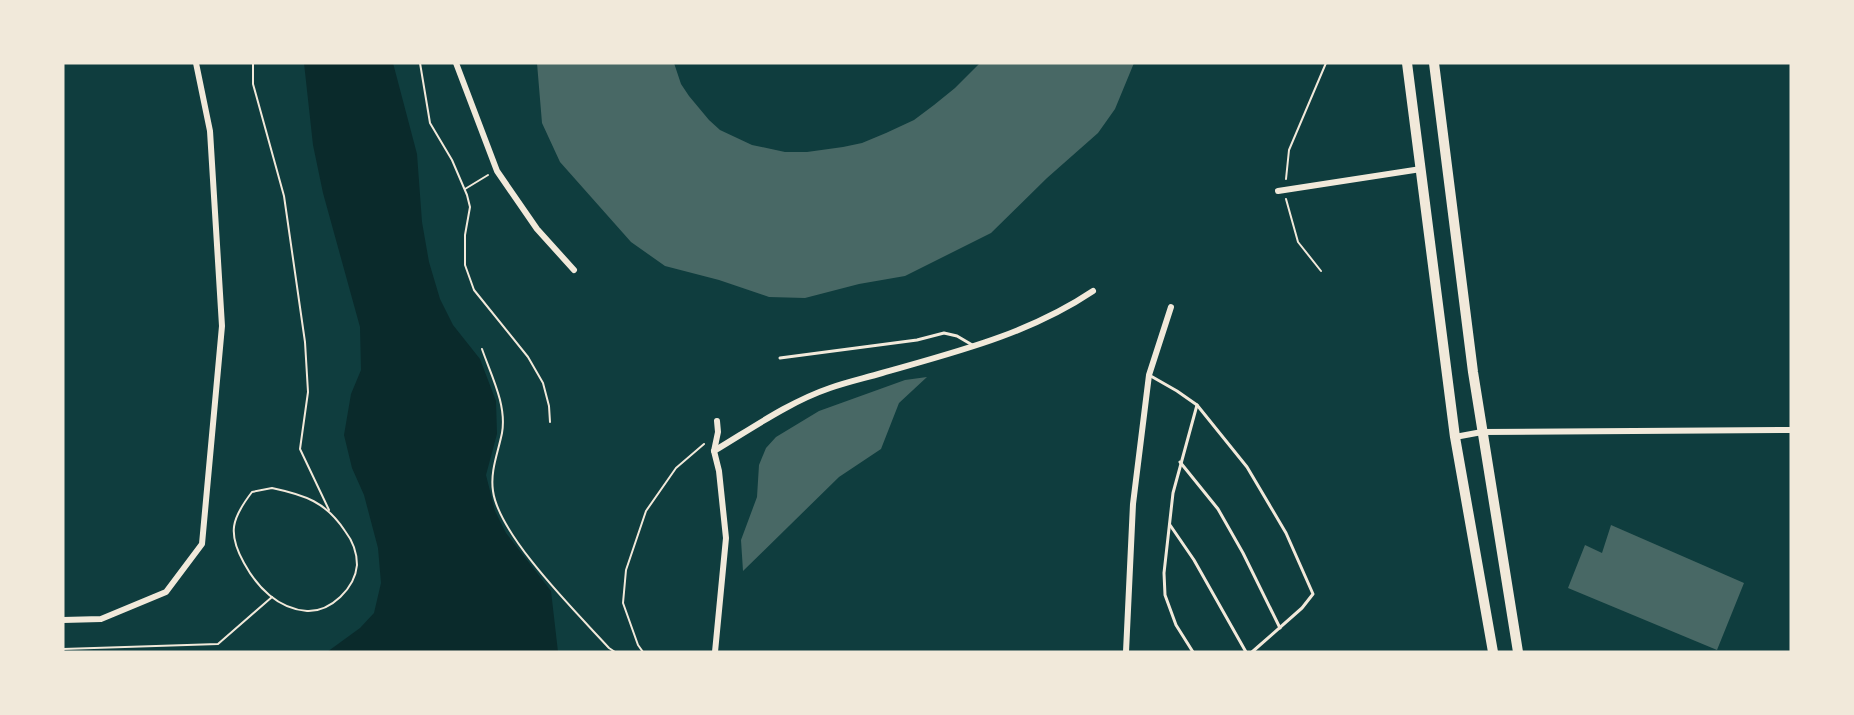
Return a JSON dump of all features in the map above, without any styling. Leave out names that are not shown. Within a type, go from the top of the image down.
[{"type":"main road","points":[[1407,63],[1455,437],[1493,652]]},
{"type":"main road","points":[[1434,63],[1482,432],[1518,652]]},
{"type":"street","points":[[63,620],[101,619],[166,592],[202,544],[222,326],[210,131],[196,63]]},
{"type":"street","points":[[456,63],[497,171],[537,229],[574,270]]},
{"type":"street","points":[[1281,191],[1421,169]]},
{"type":"street","points":[[714,451],[829,388],[975,346],[1020,330],[1066,309],[1093,291]]},
{"type":"street","points":[[1126,652],[1133,504],[1149,375],[1171,307]]},
{"type":"street","points":[[715,652],[726,538],[719,471],[714,451],[718,432],[717,421]]},
{"type":"street","points":[[1455,437],[1482,432],[1791,430]]},
{"type":"lane","points":[[780,358],[917,340],[944,333],[957,336],[975,346]]},
{"type":"lane","points":[[1149,375],[1178,391],[1197,405],[1248,467],[1286,533],[1313,594],[1302,608],[1252,652]]},
{"type":"lane","points":[[1193,652],[1176,625],[1165,595],[1164,573],[1173,493],[1197,405]]},
{"type":"lane","points":[[1180,462],[1218,509],[1243,553],[1280,628]]},
{"type":"lane","points":[[1169,524],[1194,560],[1246,652]]},
{"type":"path","points":[[253,63],[254,84],[284,196],[305,342],[308,392],[300,448],[328,510],[352,541],[357,564],[353,580],[344,594],[331,605],[309,611],[288,606],[272,597],[258,585],[236,549],[233,528],[238,510],[252,492],[272,488],[294,493],[328,510]]},
{"type":"path","points":[[420,63],[430,123],[452,160],[470,207],[465,235],[465,265],[474,290],[533,365],[543,383],[549,405],[550,422]]},
{"type":"path","points":[[1321,271],[1298,242],[1281,191],[1289,150],[1326,63]]},
{"type":"path","points":[[465,189],[497,171]]},
{"type":"path","points":[[482,350],[500,397],[503,430],[491,475],[493,494],[505,522],[535,565],[615,652]]},
{"type":"path","points":[[643,652],[638,645],[623,603],[626,570],[646,511],[676,468],[718,432]]},
{"type":"path","points":[[63,650],[218,644],[272,597]]},
{"type":"water","points":[[304,63],[393,63],[417,154],[422,222],[429,262],[440,299],[453,325],[480,359],[496,401],[497,434],[486,475],[495,511],[506,533],[551,591],[558,652],[327,652],[360,628],[374,613],[381,583],[378,548],[364,495],[352,468],[344,435],[351,394],[361,370],[360,327],[323,193],[313,145]]},
{"type":"building","points":[[537,63],[674,63],[681,84],[689,96],[720,130],[752,145],[785,152],[807,152],[862,143],[914,120],[955,88],[980,63],[1134,63],[1115,109],[1098,133],[1047,178],[991,233],[905,276],[859,284],[805,298],[769,297],[719,280],[665,266],[631,242],[560,162],[542,123]]},
{"type":"building","points":[[927,377],[899,403],[881,449],[839,477],[743,571],[741,540],[757,497],[759,465],[766,448],[776,437],[819,411],[905,380]]},
{"type":"building","points":[[1611,525],[1744,583],[1717,650],[1568,588],[1585,545],[1602,553]]}]
